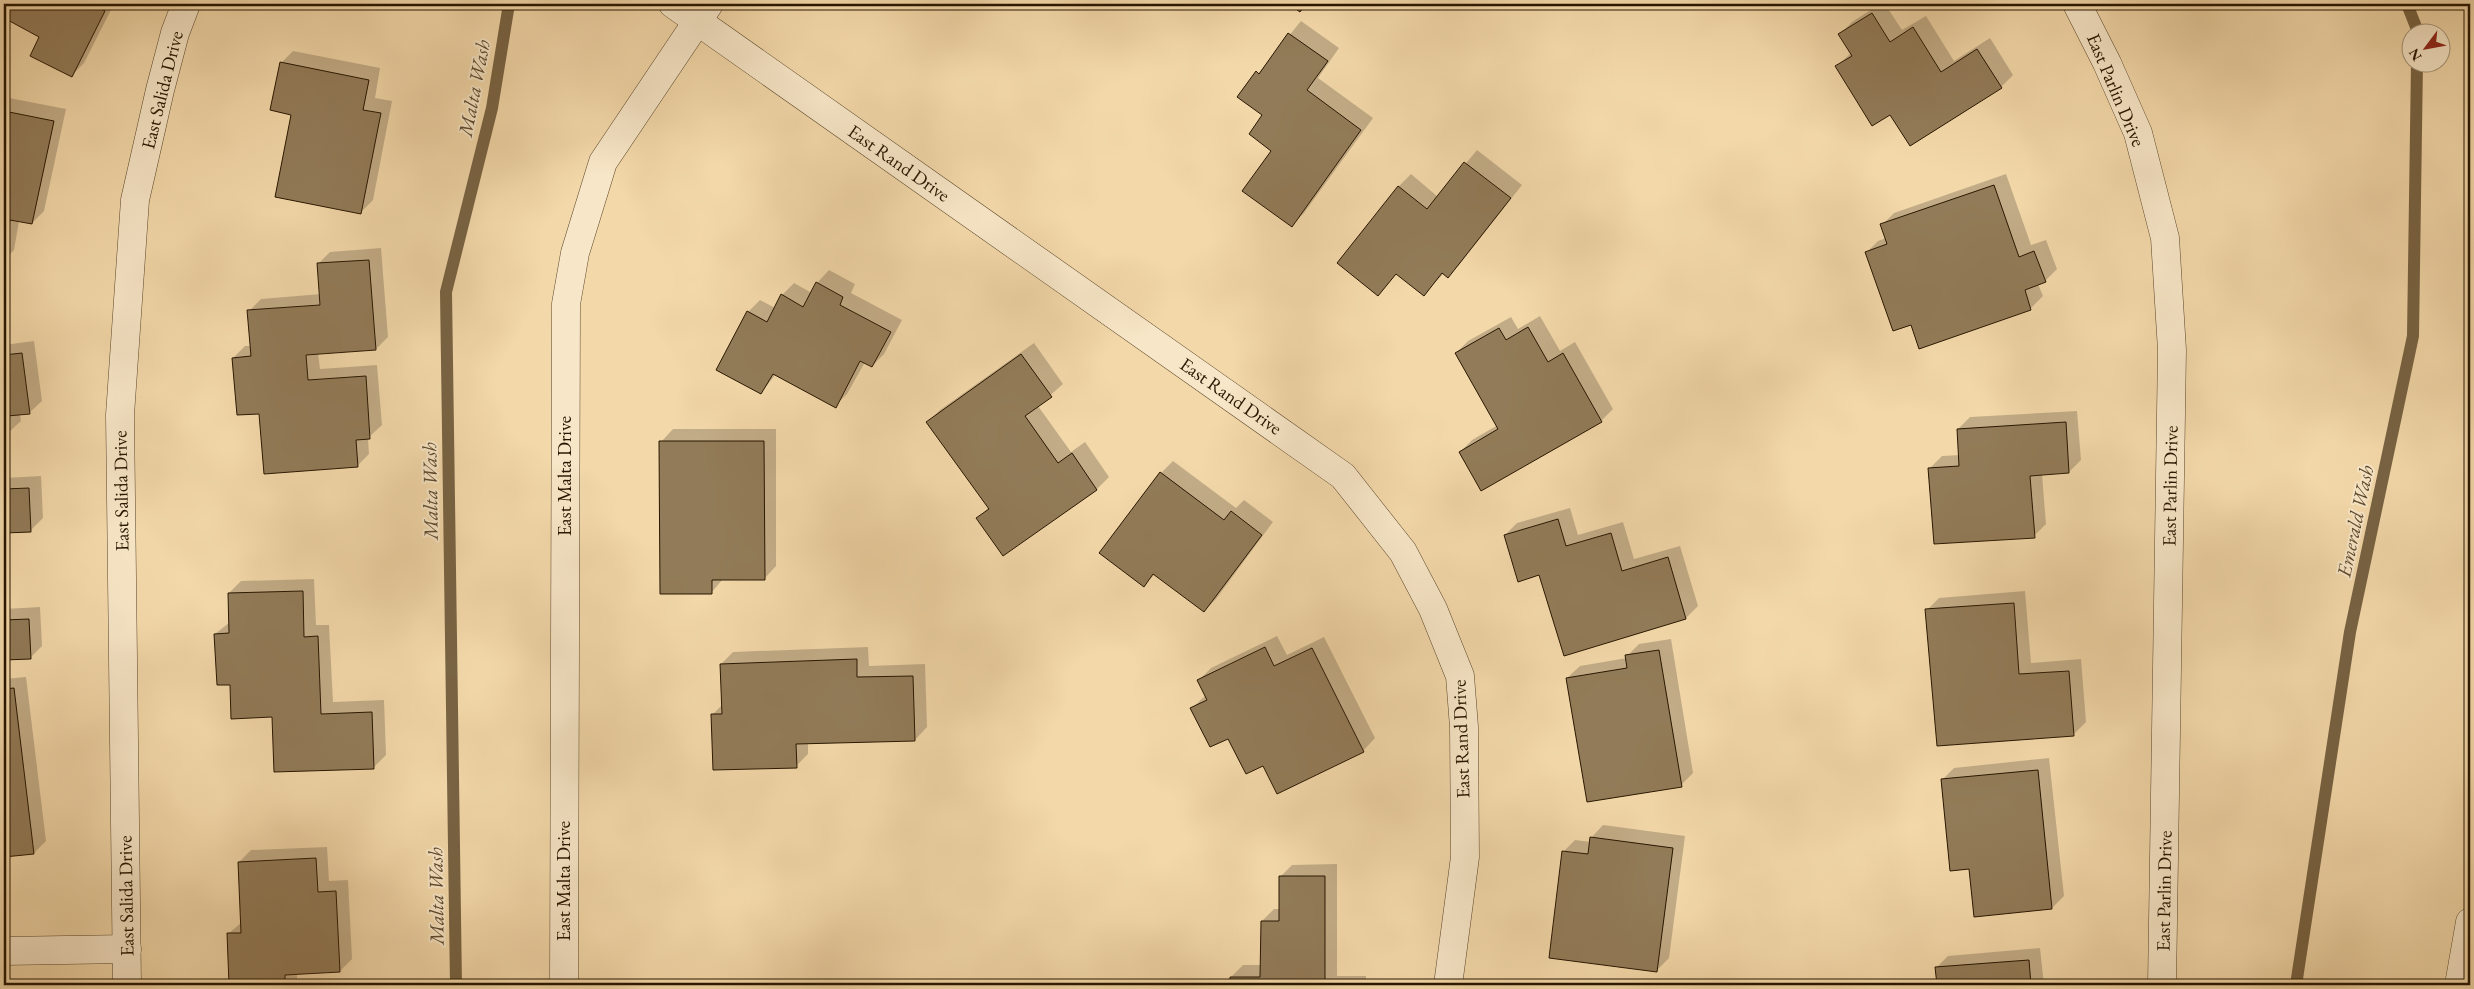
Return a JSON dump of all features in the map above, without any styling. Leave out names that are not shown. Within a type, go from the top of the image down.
[{"type":"street","name":"East Salida Drive","points":[[127,985],[120,414],[135,200],[160,90],[175,33],[186,4]]},
{"type":"street","name":"East Rand Drive","points":[[672,4],[704,12],[1344,476],[1403,552],[1433,609],[1460,676],[1464,728],[1465,858],[1448,985]]},
{"type":"street","name":"East Parlin Drive","points":[[2077,4],[2107,63],[2138,133],[2165,238],[2172,350],[2162,985]]},
{"type":"street","name":"East Malta Drive","points":[[564,985],[566,304],[575,254],[603,162],[704,12]]},
{"type":"street","points":[[2459,985],[2470,922]]},
{"type":"street","points":[[4,951],[127,950]]},
{"type":"building","points":[[4,4],[92,4],[105,11],[72,77],[30,56],[39,37],[4,18]]},
{"type":"building","points":[[1289,4],[1306,4],[1300,12]]},
{"type":"building","points":[[1872,13],[1890,42],[1913,27],[1941,72],[1977,49],[2002,88],[1910,146],[1890,115],[1872,126],[1835,66],[1852,56],[1838,34]]},
{"type":"building","points":[[1288,33],[1328,61],[1307,90],[1361,130],[1292,227],[1242,191],[1271,151],[1249,134],[1262,115],[1237,97],[1256,71],[1259,74]]},
{"type":"building","points":[[280,62],[369,80],[363,110],[381,113],[361,214],[275,197],[291,115],[270,110]]},
{"type":"building","points":[[4,111],[54,121],[32,224],[10,220],[4,254]]},
{"type":"building","points":[[1464,162],[1511,198],[1448,278],[1442,273],[1424,296],[1396,274],[1378,296],[1337,263],[1398,186],[1427,209]]},
{"type":"building","points":[[1994,185],[2019,257],[2034,251],[2046,282],[2025,290],[2031,310],[1919,349],[1911,325],[1893,331],[1865,252],[1887,244],[1880,224]]},
{"type":"building","points":[[369,260],[376,350],[306,355],[308,380],[366,376],[370,439],[356,440],[358,467],[264,474],[259,414],[237,415],[232,358],[251,356],[247,310],[320,305],[317,263]]},
{"type":"building","points":[[816,282],[843,297],[840,305],[891,332],[872,367],[860,361],[836,408],[773,374],[761,394],[716,370],[747,311],[767,322],[781,294],[803,307]]},
{"type":"building","points":[[1528,327],[1548,362],[1563,353],[1602,422],[1481,491],[1459,452],[1498,429],[1455,353],[1499,328],[1506,340]]},
{"type":"building","points":[[22,353],[30,414],[7,416],[9,434],[4,435],[4,355]]},
{"type":"building","points":[[1021,354],[1052,397],[1025,416],[1058,463],[1072,453],[1097,490],[1003,556],[976,518],[989,509],[926,422]]},
{"type":"building","points":[[2066,422],[2069,473],[2030,476],[2035,538],[1934,544],[1928,468],[1959,466],[1957,429]]},
{"type":"building","points":[[659,441],[764,441],[765,580],[712,580],[712,594],[660,594]]},
{"type":"building","points":[[1160,472],[1224,520],[1231,511],[1262,535],[1204,612],[1153,574],[1144,587],[1099,553]]},
{"type":"building","points":[[29,488],[31,532],[4,533],[4,489]]},
{"type":"building","points":[[1558,519],[1566,546],[1611,533],[1622,571],[1668,557],[1686,619],[1564,656],[1539,575],[1518,582],[1504,535]]},
{"type":"building","points":[[303,591],[304,637],[318,636],[321,714],[372,712],[374,769],[274,772],[272,717],[231,719],[230,685],[217,685],[214,634],[229,633],[228,593]]},
{"type":"building","points":[[2014,603],[2019,674],[2069,671],[2074,736],[1937,746],[1925,609]]},
{"type":"building","points":[[29,619],[31,659],[4,660],[4,620]]},
{"type":"building","points":[[1265,647],[1274,666],[1312,648],[1364,752],[1277,794],[1263,766],[1246,774],[1228,739],[1210,747],[1190,708],[1207,700],[1197,680]]},
{"type":"building","points":[[1659,650],[1682,787],[1587,802],[1566,678],[1627,668],[1625,655]]},
{"type":"building","points":[[857,659],[857,677],[913,676],[915,741],[796,744],[797,768],[713,770],[711,714],[722,714],[720,664]]},
{"type":"building","points":[[14,688],[34,854],[4,857],[4,689]]},
{"type":"building","points":[[2038,770],[2052,909],[1974,917],[1969,869],[1950,871],[1941,779]]},
{"type":"building","points":[[1590,837],[1673,848],[1657,972],[1549,958],[1562,851],[1588,854]]},
{"type":"building","points":[[316,858],[318,892],[336,891],[340,972],[285,975],[285,985],[229,985],[227,933],[241,933],[238,862]]},
{"type":"building","points":[[1279,876],[1325,876],[1325,985],[1230,985],[1230,977],[1260,977],[1261,921],[1279,921]]},
{"type":"building","points":[[2029,960],[2031,985],[1937,985],[1935,967]]},
{"type":"waterway","name":"Malta Wash","points":[[456,985],[446,292],[492,108],[509,4]]},
{"type":"waterway","name":"Emerald Wash","points":[[2407,4],[2414,22]]},
{"type":"waterway","name":"Emerald Wash","points":[[2296,985],[2350,632],[2413,336],[2417,72]]}]
